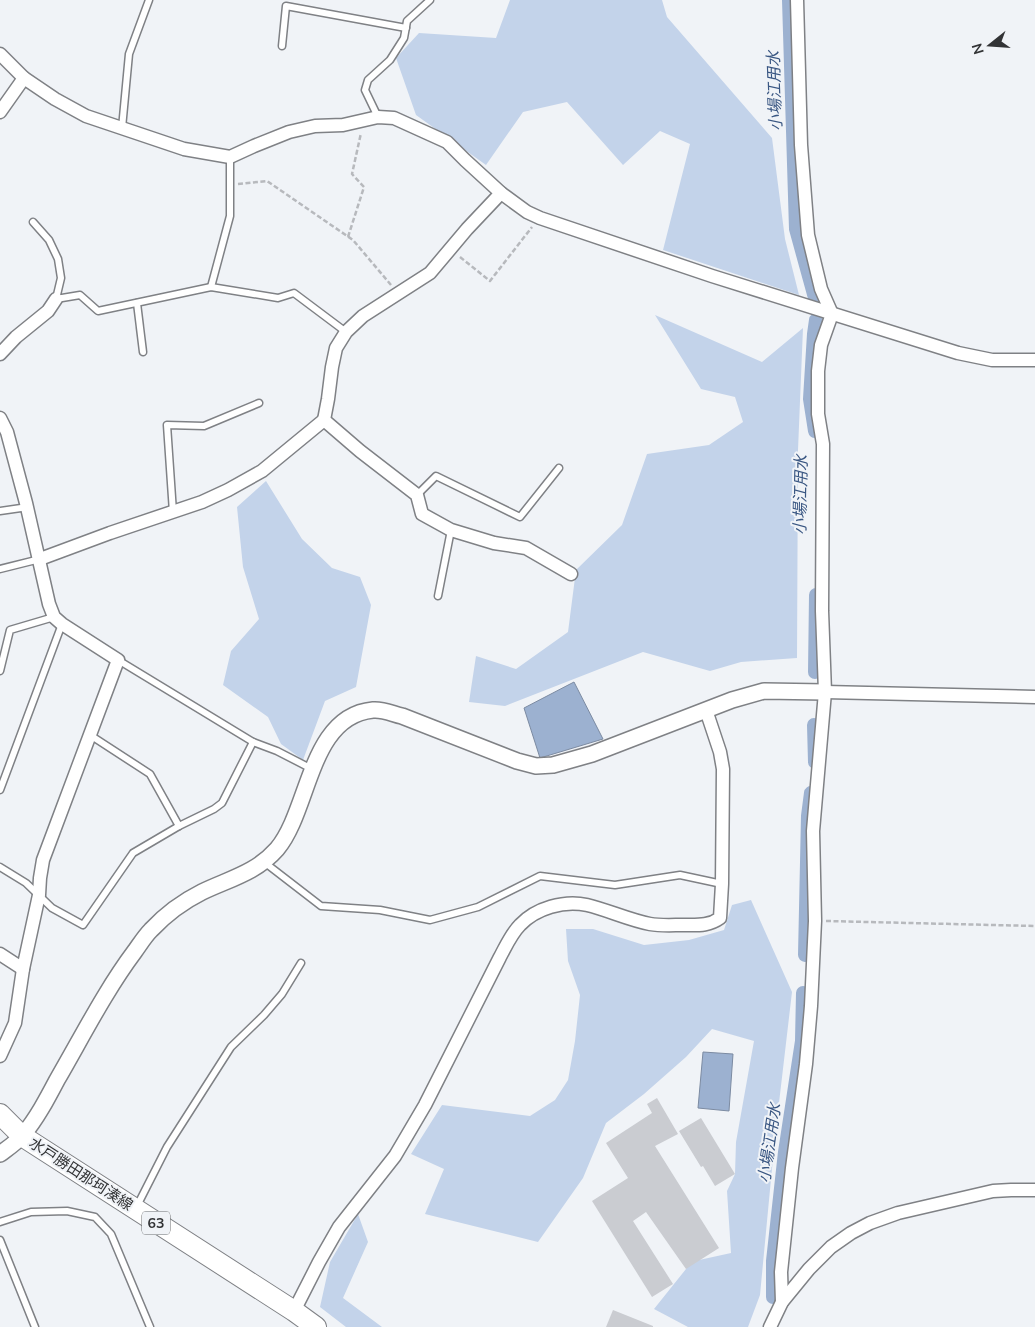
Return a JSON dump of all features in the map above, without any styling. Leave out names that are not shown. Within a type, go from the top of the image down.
[{"type":"main road","name":"水戸勝田那珂湊線","points":[[0,1114],[22,1136],[316,1327]]},
{"type":"street","points":[[782,1302],[781,1272],[812,1006],[815,921],[813,831],[825,692],[822,611],[824,444],[818,414],[818,371],[821,345],[832,314],[821,289],[808,235],[801,145],[797,0]]},
{"type":"street","points":[[0,54],[24,78],[55,99],[86,116],[184,149],[230,157],[289,132],[315,126],[363,122],[378,117],[394,118],[447,142],[501,193],[527,212],[540,218],[712,276],[958,354],[992,360],[1035,360]]},
{"type":"street","points":[[0,112],[24,78]]},
{"type":"street","points":[[40,559],[202,502],[262,471],[324,420],[336,348],[346,332],[363,316],[430,273],[467,229],[501,193]]},
{"type":"street","points":[[0,354],[16,337],[48,311],[56,299]]},
{"type":"street","points":[[0,418],[28,507],[49,604],[58,620],[118,660],[43,860],[39,895],[23,968],[15,1024],[0,1056]]},
{"type":"street","points":[[324,420],[360,451],[417,495],[422,514],[451,530],[494,543],[526,548],[571,574]]},
{"type":"street","points":[[0,1154],[22,1136],[41,1110],[118,973],[151,930],[178,907],[201,893],[245,874],[264,862],[277,849],[286,834],[321,749],[334,730],[346,719],[374,710],[385,711],[517,761],[536,766],[553,764],[592,754],[732,700],[764,691],[1035,697]]},
{"type":"street","points":[[294,1311],[339,1227],[395,1156],[425,1105],[500,957],[520,924],[548,907],[566,903],[585,904],[649,924],[699,925],[713,923],[720,918],[723,769],[720,752],[706,710]]},
{"type":"street","points":[[0,954],[23,968]]},
{"type":"street","points":[[770,1327],[782,1302],[809,1268],[831,1247],[870,1223],[898,1213],[993,1192],[1035,1190]]},
{"type":"lane","points":[[122,128],[129,54],[149,0]]},
{"type":"lane","points":[[378,117],[365,90],[368,80],[390,60],[404,38],[407,21],[430,0]]},
{"type":"lane","points":[[282,46],[286,6],[406,28]]},
{"type":"lane","points":[[211,287],[230,216],[230,157]]},
{"type":"lane","points":[[33,222],[49,240],[58,259],[61,278],[56,299],[80,295],[98,311],[211,287],[278,298],[294,293],[346,332]]},
{"type":"lane","points":[[138,303],[143,352]]},
{"type":"lane","points":[[173,512],[167,425],[204,426],[259,403]]},
{"type":"lane","points":[[417,495],[436,476],[520,517],[559,468]]},
{"type":"lane","points":[[0,512],[28,507]]},
{"type":"lane","points":[[438,596],[451,530]]},
{"type":"lane","points":[[0,569],[40,559]]},
{"type":"lane","points":[[0,671],[10,630],[58,620]]},
{"type":"lane","points":[[0,790],[58,620]]},
{"type":"lane","points":[[118,660],[253,742],[277,751],[313,770]]},
{"type":"lane","points":[[90,734],[150,774],[179,826]]},
{"type":"lane","points":[[0,867],[26,883],[52,908],[83,925],[132,853],[179,826],[214,809],[222,802],[253,742]]},
{"type":"lane","points":[[264,862],[321,906],[380,910],[430,920],[478,907],[540,876],[616,885],[680,875],[722,884]]},
{"type":"lane","points":[[136,1210],[167,1148],[231,1047],[264,1015],[282,994],[302,963]]},
{"type":"lane","points":[[0,1222],[31,1212],[67,1211],[95,1217],[111,1234],[150,1327]]},
{"type":"lane","points":[[0,1240],[35,1327]]},
{"type":"path","points":[[348,237],[364,187],[352,174],[363,122]]},
{"type":"path","points":[[231,184],[267,181],[353,240],[398,293]]},
{"type":"path","points":[[451,249],[490,281],[540,218]]},
{"type":"path","points":[[815,921],[1035,926]]},
{"type":"shaded area","points":[[510,0],[662,0],[667,17],[772,138],[785,239],[799,295],[663,250],[690,144],[660,131],[623,165],[567,102],[523,112],[486,165],[416,115],[396,58],[419,33],[496,38]]},
{"type":"shaded area","points":[[655,315],[762,362],[803,328],[798,450],[797,658],[741,662],[710,671],[643,652],[505,706],[469,702],[476,656],[516,669],[568,632],[576,570],[622,525],[647,454],[709,445],[743,422],[735,397],[701,389]]},
{"type":"shaded area","points":[[266,481],[302,539],[332,568],[360,577],[371,605],[356,687],[325,701],[303,760],[281,744],[268,717],[223,685],[231,651],[259,619],[243,567],[237,507]]},
{"type":"shaded area","points":[[574,682],[603,739],[540,758],[524,708]]},
{"type":"shaded area","points":[[751,900],[792,992],[775,1137],[760,1295],[748,1327],[688,1327],[654,1309],[690,1262],[731,1253],[727,1191],[735,1174],[736,1142],[754,1041],[712,1029],[686,1057],[644,1094],[606,1123],[583,1178],[538,1242],[425,1214],[444,1169],[411,1154],[442,1105],[530,1116],[555,1100],[568,1080],[580,995],[568,961],[566,929],[593,929],[644,945],[689,940],[724,930],[732,905]]},
{"type":"shaded area","points":[[703,1052],[733,1054],[729,1111],[698,1108]]},
{"type":"shaded area","points":[[358,1214],[368,1242],[343,1298],[382,1327],[346,1327],[320,1307],[330,1262]]},
{"type":"building","points":[[657,1098],[678,1134],[655,1146],[719,1248],[686,1269],[646,1212],[633,1221],[673,1284],[652,1297],[592,1201],[628,1178],[606,1143],[652,1113],[647,1104]]},
{"type":"building","points":[[701,1118],[735,1174],[715,1186],[679,1131]]},
{"type":"building","points":[[613,1310],[653,1326],[653,1327],[606,1327]]},
{"type":"waterway","name":"小場江用水","points":[[789,0],[796,229],[815,298]]},
{"type":"waterway","name":"小場江用水","points":[[815,431],[810,399],[816,320]]},
{"type":"waterway","name":"小場江用水","points":[[815,672],[816,595]]},
{"type":"waterway","name":"小場江用水","points":[[814,725],[815,762]]},
{"type":"waterway","name":"小場江用水","points":[[805,955],[808,816],[811,793]]},
{"type":"waterway","name":"小場江用水","points":[[773,1297],[773,1261],[785,1152],[802,1041],[803,993]]}]
